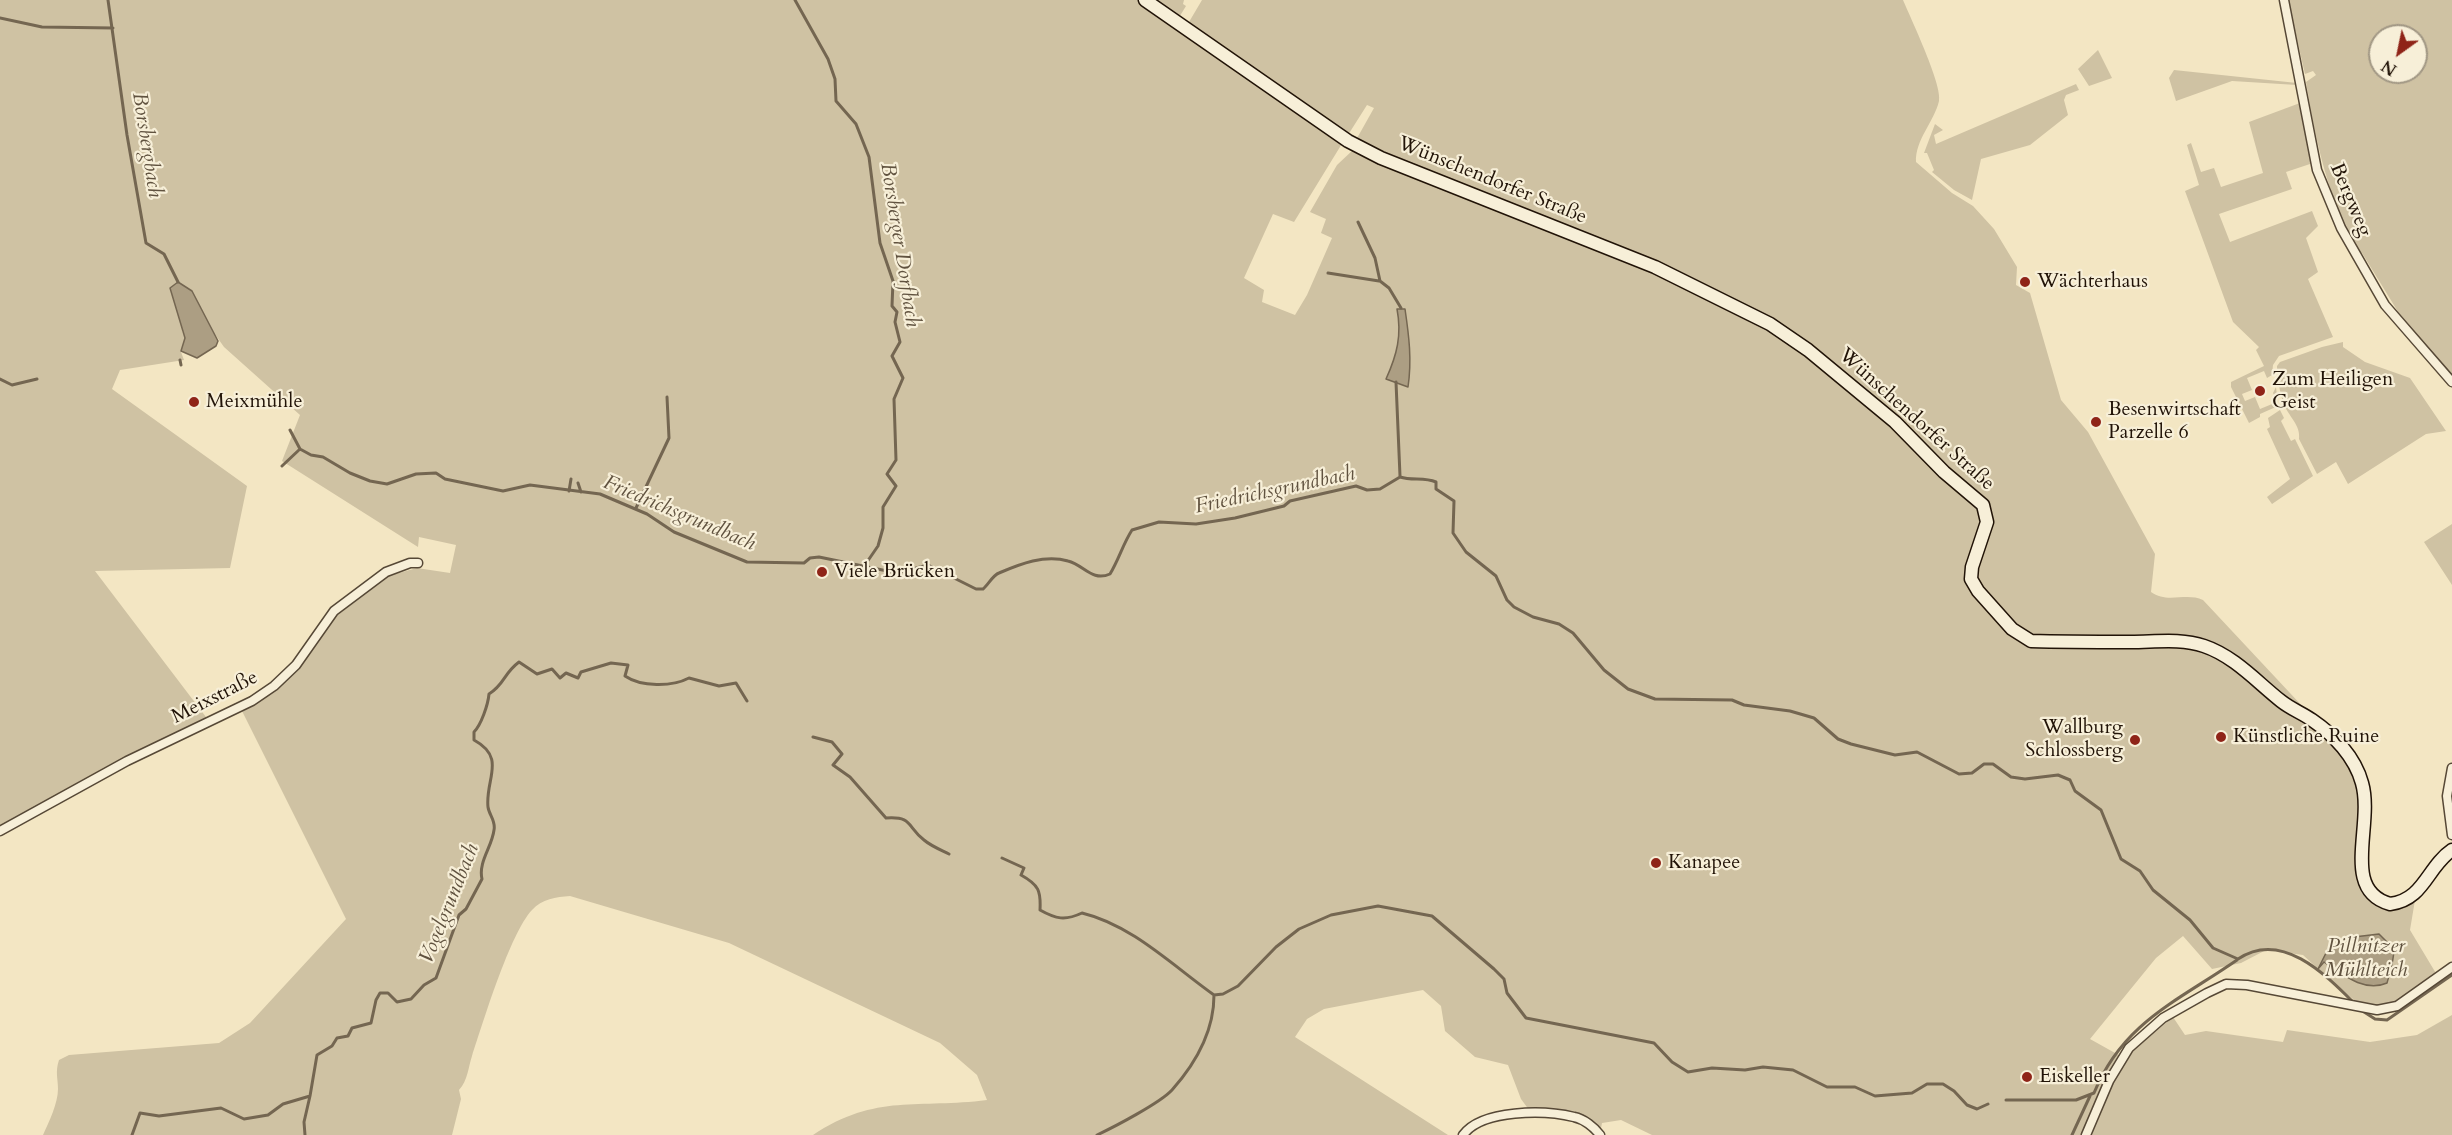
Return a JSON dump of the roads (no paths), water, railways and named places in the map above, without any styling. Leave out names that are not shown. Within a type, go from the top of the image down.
[{"type":"street","name":"Wünschendorfer Straße","points":[[1145,0],[1348,141],[1381,158],[1655,267],[1760,318],[1808,350],[1895,422],[1944,472],[1983,505],[1987,522],[1972,567],[1971,579],[1993,609],[2021,637],[2041,641],[2190,642],[2216,651],[2235,663],[2286,705],[2311,719],[2339,743],[2349,755],[2362,781],[2367,807],[2361,874],[2365,888],[2372,897],[2390,904],[2411,897],[2419,891],[2452,850]]},
{"type":"street","name":"Bergweg","points":[[2284,0],[2317,170],[2341,228],[2385,305],[2452,382]]},
{"type":"street","name":"Meixstraße","points":[[0,831],[127,761],[252,701],[274,686],[296,664],[334,611],[386,572],[411,563],[418,563]]},
{"type":"street","points":[[2452,768],[2447,796],[2452,835]]},
{"type":"street","points":[[2086,1135],[2109,1081],[2129,1048],[2163,1018],[2226,984],[2247,984],[2347,1002],[2377,1010],[2397,1006],[2452,967]]},
{"type":"street","points":[[1463,1135],[1466,1130],[1496,1115],[1532,1114],[1575,1117],[1588,1124],[1600,1135]]},
{"type":"water","points":[[178,282],[192,291],[218,341],[216,346],[197,358],[181,351],[185,338],[170,288]]},
{"type":"water","points":[[1397,309],[1405,309],[1410,358],[1408,387],[1386,379],[1398,345]]},
{"type":"water","name":"Pillnitzer Mühlteich","points":[[2379,934],[2394,949],[2387,983],[2370,986],[2362,984],[2346,977],[2324,962],[2318,969],[2327,951],[2354,937]]},
{"type":"waterway","name":"Borsbergbach","points":[[108,0],[127,135],[146,243],[164,254],[178,282]]},
{"type":"waterway","name":"Borsberger Dorfbach","points":[[795,0],[828,59],[835,79],[836,101],[856,124],[869,157],[880,243],[893,281],[892,306],[897,312],[895,322],[900,342],[892,356],[903,378],[894,399],[896,460],[887,474],[896,486],[883,507],[883,528],[878,546],[867,562],[867,567]]},
{"type":"waterway","points":[[0,18],[42,27],[113,28]]},
{"type":"waterway","points":[[1358,222],[1375,258],[1380,281],[1389,288],[1401,308]]},
{"type":"waterway","points":[[1328,273],[1379,281]]},
{"type":"waterway","name":"Friedrichsgrundbach","points":[[180,360],[181,365]]},
{"type":"waterway","name":"Friedrichsgrundbach","points":[[0,379],[12,385],[37,379]]},
{"type":"waterway","points":[[1396,382],[1400,476]]},
{"type":"waterway","points":[[636,508],[669,438],[667,397]]},
{"type":"waterway","name":"Friedrichsgrundbach","points":[[290,430],[300,449],[311,455],[323,457],[350,473],[370,481],[387,484],[416,474],[436,473],[445,479],[503,491],[530,485],[600,494],[647,514],[674,532],[747,562],[804,563],[810,558],[819,557],[897,573],[928,565],[976,589],[983,589],[999,573],[1042,559],[1068,561],[1098,576],[1110,574],[1132,530],[1159,522],[1196,524],[1235,518],[1284,506],[1290,501],[1356,486],[1367,490],[1380,489],[1400,477],[1436,482],[1436,489],[1454,501],[1453,533],[1466,552],[1496,576],[1507,600],[1514,607],[1533,617],[1559,624],[1573,633],[1604,670],[1628,689],[1655,699],[1732,700],[1744,705],[1790,711],[1814,718],[1838,739],[1851,744],[1895,755],[1917,752],[1959,774],[1972,773],[1984,764],[1993,764],[2011,777],[2025,779],[2058,775],[2070,780],[2075,791],[2101,810],[2121,859],[2140,871],[2153,890],[2190,920],[2213,948],[2238,959],[2254,951],[2270,949],[2286,952],[2315,968],[2354,1003]]},
{"type":"waterway","points":[[282,466],[300,449]]},
{"type":"waterway","points":[[569,491],[571,479]]},
{"type":"waterway","name":"Friedrichsgrundbach","points":[[578,483],[581,492]]},
{"type":"waterway","name":"Vogelgrundbach","points":[[132,1135],[140,1113],[159,1116],[221,1108],[244,1119],[268,1115],[283,1104],[310,1096],[317,1055],[332,1046],[337,1038],[348,1036],[352,1028],[371,1023],[376,1000],[380,993],[388,993],[397,1002],[411,999],[424,985],[436,978],[459,915],[466,909],[482,879],[482,867],[494,830],[488,807],[492,762],[490,754],[474,740],[474,732],[484,714],[489,694],[519,662],[537,674],[552,669],[560,678],[566,673],[578,678],[581,672],[611,663],[628,665],[625,676],[648,684],[674,683],[689,678],[719,686],[736,683],[747,701]]},
{"type":"waterway","name":"Vogelgrundbach","points":[[813,737],[832,742],[842,754],[833,765],[850,777],[886,818],[901,819],[909,823],[927,842],[949,854]]},
{"type":"waterway","name":"Vogelgrundbach","points":[[1002,858],[1024,868],[1021,875],[1038,889],[1040,910],[1061,918],[1082,913],[1118,927],[1151,948],[1214,995],[1223,994],[1238,986],[1276,947],[1299,929],[1331,915],[1378,906],[1432,916],[1504,979],[1507,993],[1526,1018],[1654,1043],[1672,1062],[1688,1072],[1712,1068],[1745,1070],[1763,1067],[1793,1070],[1827,1087],[1855,1087],[1875,1096],[1912,1093],[1927,1084],[1943,1084],[1954,1091],[1967,1105],[1977,1109],[1988,1104]]},
{"type":"waterway","name":"Vogelgrundbach","points":[[2006,1100],[2076,1100],[2094,1093],[2120,1048],[2136,1031],[2173,1001],[2237,960]]},
{"type":"waterway","name":"Friedrichsgrundbach","points":[[2361,1010],[2375,1019],[2387,1020],[2452,975]]},
{"type":"waterway","points":[[1097,1135],[1158,1101],[1181,1080],[1196,1058],[1207,1034],[1214,995]]},
{"type":"waterway","points":[[305,1135],[304,1122],[310,1096]]},
{"type":"waterway","points":[[2072,1135],[2090,1096]]},
{"type":"place","name":"Wächterhaus","points":[[2025,282]]},
{"type":"place","name":"Zum Heiligen Geist","points":[[2260,391]]},
{"type":"place","name":"Meixmühle","points":[[194,402]]},
{"type":"place","name":"Besenwirtschaft Parzelle 6","points":[[2096,422]]},
{"type":"place","name":"Viele Brücken","points":[[822,572]]},
{"type":"place","name":"Künstliche Ruine","points":[[2221,737]]},
{"type":"place","name":"Wallburg Schlossberg","points":[[2135,740]]},
{"type":"place","name":"Kanapee","points":[[1656,863]]},
{"type":"place","name":"Eiskeller","points":[[2027,1077]]}]
